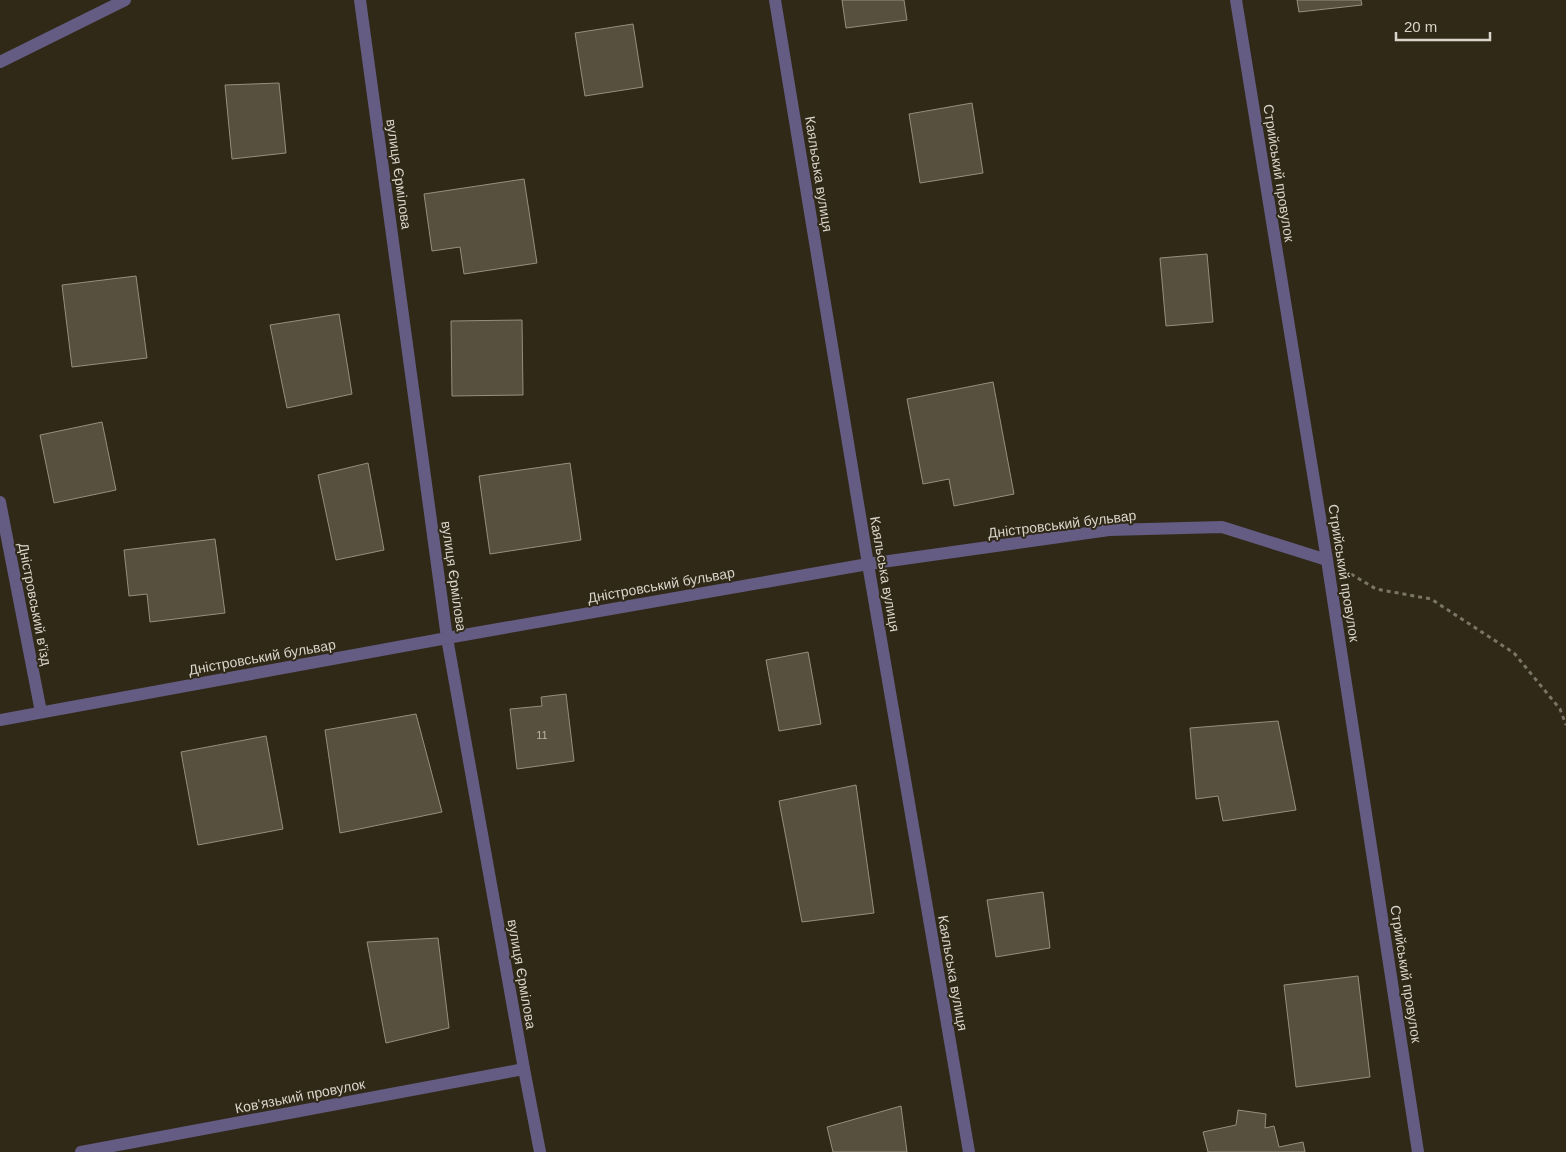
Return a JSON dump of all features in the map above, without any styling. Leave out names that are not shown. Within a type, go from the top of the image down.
[{"type":"street","points":[[0,62],[125,0]]},
{"type":"street","name":"вулиця Єрмілова","points":[[360,0],[447,638],[540,1152]]},
{"type":"street","name":"Каяльська вулиця","points":[[775,0],[868,564],[969,1152]]},
{"type":"street","name":"Стрийський провулок","points":[[1236,0],[1327,560],[1418,1152]]},
{"type":"street","name":"Дністровський в'їзд","points":[[0,502],[41,712]]},
{"type":"street","name":"Дністровський бульвар","points":[[0,720],[447,638],[868,564],[1109,530],[1222,526],[1327,560]]},
{"type":"street","name":"Ков'язький провулок","points":[[81,1152],[524,1069]]},
{"type":"path","points":[[1327,560],[1376,589],[1431,600],[1514,653],[1560,708],[1566,725]]},
{"type":"building","points":[[842,0],[904,0],[907,20],[846,28]]},
{"type":"building","points":[[1297,0],[1361,0],[1362,5],[1299,12]]},
{"type":"building","points":[[633,24],[643,87],[585,96],[575,33]]},
{"type":"building","points":[[279,83],[286,153],[232,159],[225,85]]},
{"type":"building","points":[[972,103],[983,173],[920,183],[909,114]]},
{"type":"building","points":[[524,179],[537,263],[464,274],[460,247],[432,251],[424,194]]},
{"type":"building","points":[[1207,254],[1213,322],[1166,326],[1160,258]]},
{"type":"building","points":[[136,276],[147,358],[72,367],[62,285]]},
{"type":"building","points":[[339,314],[352,394],[287,408],[270,325]]},
{"type":"building","points":[[522,320],[523,395],[452,396],[451,321]]},
{"type":"building","points":[[993,382],[1014,494],[954,506],[949,479],[923,484],[907,399]]},
{"type":"building","points":[[102,422],[116,490],[54,503],[40,435]]},
{"type":"building","points":[[368,463],[384,550],[336,560],[318,475]]},
{"type":"building","points":[[570,463],[581,540],[490,554],[479,476]]},
{"type":"building","points":[[215,539],[225,613],[150,622],[147,594],[129,596],[124,550]]},
{"type":"building","points":[[808,652],[821,724],[779,731],[766,660]]},
{"type":"building","points":[[566,694],[574,761],[517,769],[510,709],[542,706],[541,697]]},
{"type":"building","points":[[416,714],[442,812],[340,833],[325,730]]},
{"type":"building","points":[[1278,721],[1296,810],[1223,821],[1218,796],[1196,799],[1190,728]]},
{"type":"building","points":[[266,736],[283,829],[198,845],[181,752]]},
{"type":"building","points":[[856,785],[874,913],[802,922],[779,801]]},
{"type":"building","points":[[1043,892],[1050,948],[996,957],[987,900]]},
{"type":"building","points":[[438,938],[449,1028],[386,1043],[367,942]]},
{"type":"building","points":[[1358,976],[1370,1077],[1296,1087],[1284,985]]},
{"type":"building","points":[[901,1106],[907,1152],[833,1152],[827,1127]]},
{"type":"building","points":[[1238,1110],[1266,1114],[1265,1128],[1274,1126],[1279,1147],[1303,1142],[1305,1152],[1208,1152],[1203,1132],[1236,1125]]}]
